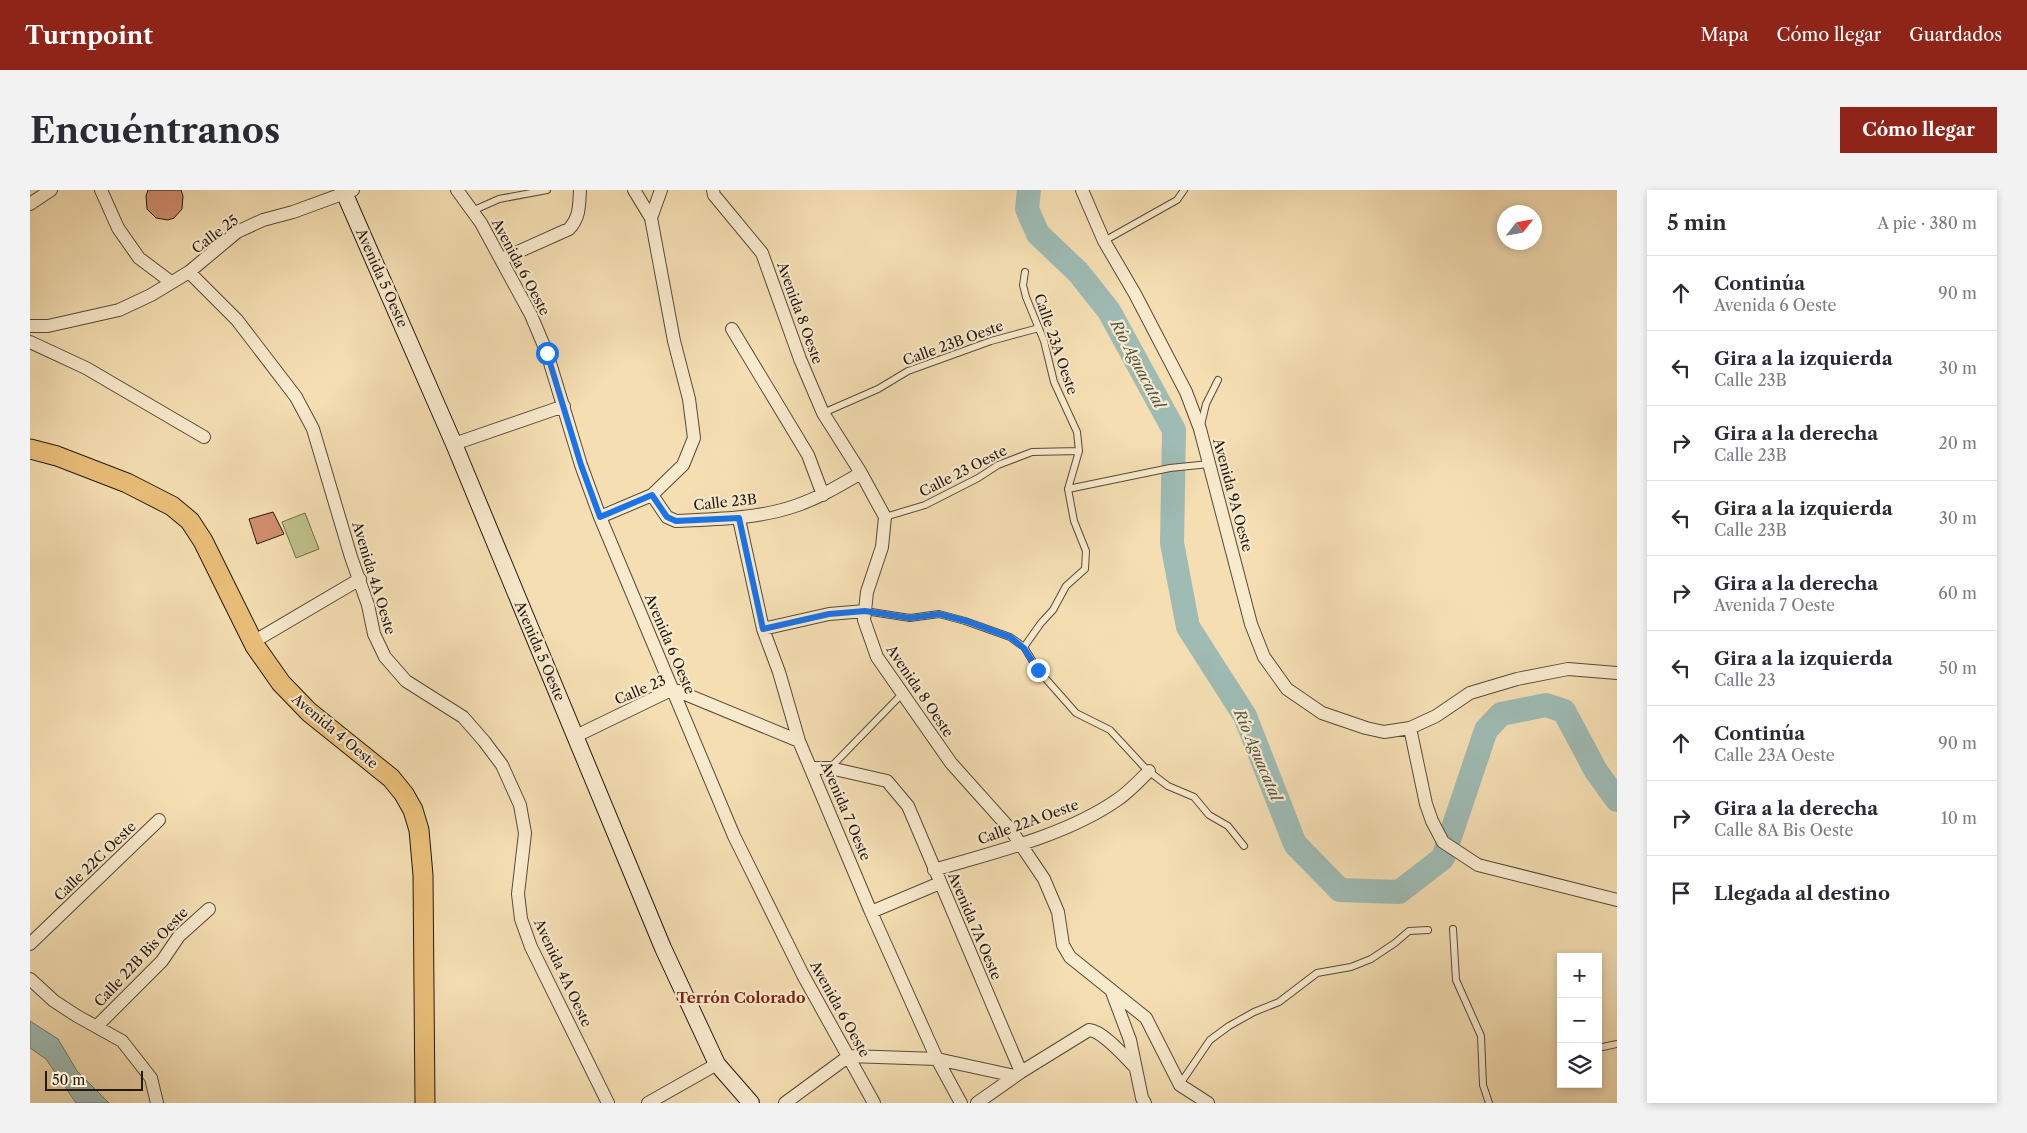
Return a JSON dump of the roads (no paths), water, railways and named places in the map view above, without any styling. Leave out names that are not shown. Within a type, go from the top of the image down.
[{"type":"main road","name":"Avenida 4 Oeste","points":[[30,449],[57,456],[127,483],[160,498],[182,513],[203,541],[253,642],[270,669],[292,696],[309,712],[391,778],[404,794],[413,810],[421,840],[425,1103]]},
{"type":"street","points":[[30,204],[51,190]]},
{"type":"street","points":[[101,190],[118,228],[139,258],[171,282]]},
{"type":"street","name":"Avenida 6 Oeste","points":[[457,190],[502,259],[531,315],[547,353],[581,465],[600,517],[734,836],[803,975],[874,1103]]},
{"type":"street","points":[[502,259],[569,229],[576,222],[580,210],[580,190]]},
{"type":"street","points":[[600,517],[652,495],[683,464],[694,438],[689,399],[674,341],[651,218],[634,190]]},
{"type":"street","points":[[651,218],[661,190]]},
{"type":"street","name":"Avenida 8 Oeste","points":[[713,190],[714,195],[762,253],[800,359],[824,413],[861,473],[885,517],[882,547],[867,592],[864,620],[877,657],[951,763],[1021,844],[1044,880],[1058,912],[1063,945],[1070,958],[1146,1018],[1180,1085]]},
{"type":"street","name":"Avenida 9A Oeste","points":[[1082,190],[1104,241],[1135,294],[1186,392],[1200,429],[1207,464],[1251,624],[1264,657],[1287,689],[1322,714],[1384,732],[1410,728],[1436,716],[1470,693],[1517,679],[1568,669],[1617,673]]},
{"type":"street","name":"Calle 25","points":[[30,326],[48,326],[119,310],[151,295],[190,272],[237,232],[263,220],[293,212],[347,191]]},
{"type":"street","name":"Avenida 5 Oeste","points":[[347,191],[663,948],[717,1064],[751,1103]]},
{"type":"street","name":"Avenida 4A Oeste","points":[[190,272],[237,320],[296,397],[313,429],[368,605],[374,634],[385,656],[406,682],[463,717],[484,740],[502,765],[520,805],[524,833],[518,894],[521,919],[531,947],[608,1103]]},
{"type":"street","points":[[732,329],[808,455],[823,495]]},
{"type":"street","points":[[30,342],[86,368],[204,436]]},
{"type":"street","points":[[454,444],[564,406]]},
{"type":"street","name":"Calle 23B","points":[[652,495],[667,517],[676,521],[739,518],[794,506],[823,495],[861,473]]},
{"type":"street","name":"Avenida 7 Oeste","points":[[739,518],[763,629],[780,672],[800,741],[871,912],[937,1059],[961,1103]]},
{"type":"street","points":[[253,642],[360,580]]},
{"type":"street","points":[[763,629],[829,614],[865,611]]},
{"type":"street","name":"Calle 23","points":[[576,736],[673,689],[800,741]]},
{"type":"street","points":[[1410,728],[1426,804],[1443,842],[1478,865],[1617,900]]},
{"type":"street","points":[[811,768],[830,768]]},
{"type":"street","name":"Avenida 7A Oeste","points":[[830,768],[887,781],[908,806],[1018,1074]]},
{"type":"street","name":"Calle 22A Oeste","points":[[934,870],[1021,844],[1059,830],[1119,799],[1149,771]]},
{"type":"street","name":"Calle 22C Oeste","points":[[30,944],[159,820]]},
{"type":"street","points":[[871,912],[940,883]]},
{"type":"street","name":"Calle 22B Bis Oeste","points":[[96,1026],[162,961],[179,936],[190,924],[209,909]]},
{"type":"street","points":[[30,979],[54,1002],[122,1041],[151,1078],[157,1103]]},
{"type":"street","points":[[1111,989],[1127,1032],[1140,1101]]},
{"type":"street","points":[[977,1103],[1018,1074],[1089,1030],[1093,1030],[1110,1043],[1135,1067]]},
{"type":"street","points":[[785,1103],[849,1056],[937,1059],[1018,1074]]},
{"type":"street","points":[[648,1103],[717,1064]]},
{"type":"street","points":[[1180,1085],[1208,1103]]},
{"type":"lane","points":[[472,211],[499,199],[547,190]]},
{"type":"lane","points":[[1104,241],[1177,200],[1184,190]]},
{"type":"lane","name":"Calle 23A Oeste","points":[[1025,272],[1023,285],[1026,297],[1039,328],[1054,382],[1077,432],[1079,451]]},
{"type":"lane","name":"Calle 23B Oeste","points":[[824,413],[878,389],[908,371],[991,341],[1039,328]]},
{"type":"lane","points":[[1200,429],[1206,404],[1218,380]]},
{"type":"lane","points":[[1024,648],[1041,623],[1054,610],[1066,586],[1085,569],[1086,550],[1074,521],[1068,489],[1079,451]]},
{"type":"lane","name":"Calle 23 Oeste","points":[[885,517],[924,505],[978,478],[998,465],[1032,452],[1079,451]]},
{"type":"lane","points":[[1068,489],[1170,468],[1207,464]]},
{"type":"lane","points":[[865,611],[910,618],[939,614],[966,621],[1010,637],[1024,648],[1038,670],[1076,712],[1110,730],[1149,771],[1168,786],[1194,797],[1209,815],[1228,826],[1244,846]]},
{"type":"lane","points":[[830,768],[902,694]]},
{"type":"lane","points":[[1453,929],[1456,980],[1481,1036],[1483,1085],[1489,1103]]},
{"type":"lane","points":[[1180,1085],[1210,1040],[1229,1026],[1254,1012],[1279,1002],[1317,973],[1351,967],[1364,962],[1395,943],[1409,931],[1428,930]]},
{"type":"lane","points":[[1602,1047],[1617,1044]]},
{"type":"water","points":[[30,1021],[58,1039],[77,1071],[109,1103],[76,1103],[46,1059],[30,1048]]},
{"type":"waterway","name":"Río Aguacatal","points":[[1029,190],[1027,209],[1038,234],[1078,272],[1109,311],[1174,430],[1172,543],[1188,627],[1245,716],[1295,844],[1340,890],[1399,892],[1443,858],[1486,730],[1501,714],[1546,705],[1564,711],[1596,771],[1617,800]]},
{"type":"district","name":"Terrón Colorado","points":[[741,997]]}]
